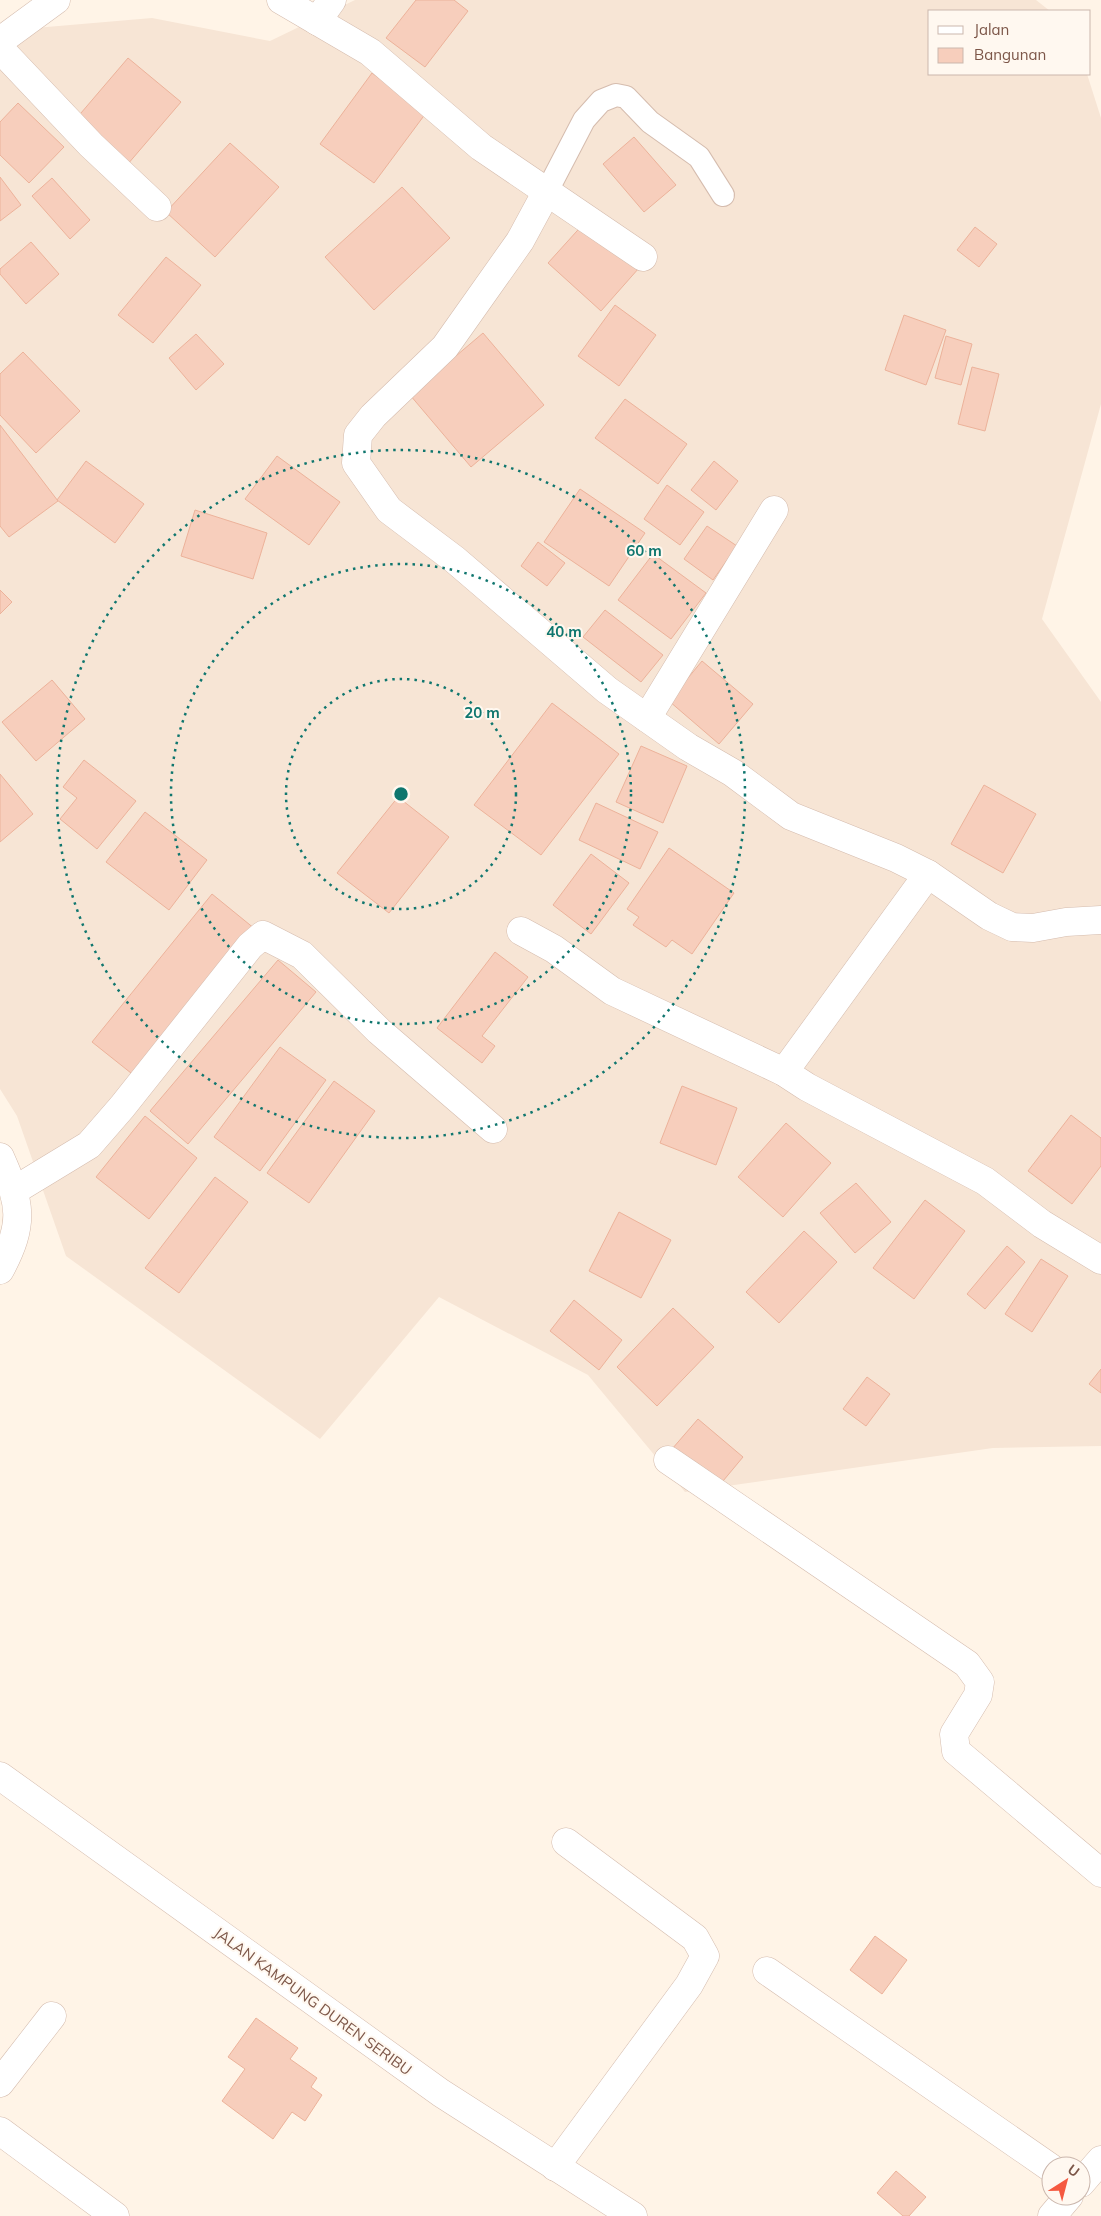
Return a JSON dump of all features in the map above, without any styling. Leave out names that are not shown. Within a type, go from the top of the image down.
[{"type":"street","points":[[0,41],[56,0]]},
{"type":"street","points":[[281,0],[325,11],[370,52],[482,147],[546,193],[643,257]]},
{"type":"street","points":[[0,49],[90,145],[157,208]]},
{"type":"street","points":[[546,193],[520,240],[444,347],[373,416],[358,435],[356,463],[390,510],[454,559],[607,690],[688,747],[733,773],[791,816],[896,858],[928,874],[989,916],[1012,927],[1033,928],[1066,922],[1101,920]]},
{"type":"street","points":[[648,718],[774,510]]},
{"type":"street","points":[[784,1072],[928,874]]},
{"type":"street","points":[[521,932],[554,949],[612,991],[784,1072],[807,1087],[985,1181],[1042,1224],[1101,1260]]},
{"type":"street","points":[[15,1190],[89,1145],[122,1107],[250,946],[263,936],[302,955],[379,1031],[493,1129]]},
{"type":"street","points":[[0,1157],[15,1190],[18,1224],[14,1244],[0,1270]]},
{"type":"street","points":[[668,1460],[968,1664],[980,1682],[978,1695],[954,1734],[956,1751],[1101,1873]]},
{"type":"street","name":"JALAN KAMPUNG DUREN SERIBU","points":[[0,1776],[441,2093],[633,2216]]},
{"type":"street","points":[[555,2167],[689,1985],[706,1956],[694,1938],[566,1842]]},
{"type":"street","points":[[767,1971],[1041,2161]]},
{"type":"street","points":[[0,2083],[52,2016]]},
{"type":"street","points":[[0,2131],[115,2216]]},
{"type":"street","points":[[1091,2172],[1101,2160]]},
{"type":"lane","points":[[546,193],[584,120],[601,101],[616,96],[626,98],[650,122],[700,157],[723,195]]},
{"type":"shaded area","points":[[355,0],[1036,0],[1049,10],[928,10],[928,75],[1087,75],[1101,118],[1101,404],[1042,619],[1101,702],[1101,1446],[993,1448],[685,1492],[588,1375],[439,1297],[320,1439],[66,1256],[17,1116],[0,1089],[0,31],[152,18],[270,41]]},
{"type":"building","points":[[416,0],[454,0],[468,11],[425,67],[386,38]]},
{"type":"building","points":[[128,58],[181,102],[127,165],[75,120]]},
{"type":"building","points":[[372,73],[426,113],[374,183],[320,144]]},
{"type":"building","points":[[18,103],[64,147],[29,183],[0,155],[0,122]]},
{"type":"building","points":[[634,137],[676,185],[644,212],[603,164]]},
{"type":"building","points":[[230,143],[279,187],[215,257],[166,212]]},
{"type":"building","points":[[0,177],[21,205],[0,221]]},
{"type":"building","points":[[52,178],[90,220],[70,239],[32,196]]},
{"type":"building","points":[[402,187],[450,238],[374,310],[325,257]]},
{"type":"building","points":[[586,221],[639,268],[601,311],[548,263]]},
{"type":"building","points":[[975,227],[997,244],[979,267],[957,250]]},
{"type":"building","points":[[31,242],[59,274],[26,304],[0,274],[0,269]]},
{"type":"building","points":[[166,257],[201,285],[153,343],[118,315]]},
{"type":"building","points":[[615,305],[656,335],[619,386],[578,356]]},
{"type":"building","points":[[904,315],[946,330],[926,385],[885,370]]},
{"type":"building","points":[[483,333],[544,405],[471,467],[410,395]]},
{"type":"building","points":[[196,334],[224,364],[196,390],[169,358]]},
{"type":"building","points":[[946,336],[972,344],[961,385],[935,378]]},
{"type":"building","points":[[23,352],[80,411],[36,453],[0,415],[0,374]]},
{"type":"building","points":[[972,367],[999,374],[985,431],[958,424]]},
{"type":"building","points":[[625,399],[687,444],[658,484],[595,438]]},
{"type":"building","points":[[0,425],[58,501],[9,537],[0,526]]},
{"type":"building","points":[[277,456],[340,502],[309,545],[245,499]]},
{"type":"building","points":[[86,461],[144,504],[115,543],[57,500]]},
{"type":"building","points":[[714,461],[738,481],[716,510],[691,490]]},
{"type":"building","points":[[667,485],[704,512],[680,545],[644,519]]},
{"type":"building","points":[[580,489],[645,533],[609,586],[544,542]]},
{"type":"building","points":[[195,510],[267,533],[253,579],[181,556]]},
{"type":"building","points":[[707,526],[737,546],[713,580],[684,559]]},
{"type":"building","points":[[538,542],[565,563],[547,586],[521,566]]},
{"type":"building","points":[[653,554],[706,593],[671,639],[618,600]]},
{"type":"building","points":[[0,590],[12,602],[0,614]]},
{"type":"building","points":[[605,610],[663,655],[641,682],[583,637]]},
{"type":"building","points":[[702,661],[753,704],[719,744],[669,701]]},
{"type":"building","points":[[52,680],[85,719],[36,761],[2,722]]},
{"type":"building","points":[[552,703],[619,754],[541,855],[474,805]]},
{"type":"building","points":[[641,746],[687,766],[663,823],[616,802]]},
{"type":"building","points":[[84,760],[136,801],[97,849],[60,819],[77,798],[63,787]]},
{"type":"building","points":[[0,774],[33,814],[0,842]]},
{"type":"building","points":[[984,785],[1036,814],[1003,873],[951,844]]},
{"type":"building","points":[[398,797],[449,837],[389,913],[337,873]]},
{"type":"building","points":[[596,803],[658,832],[640,869],[579,840]]},
{"type":"building","points":[[145,812],[207,860],[169,910],[106,862]]},
{"type":"building","points":[[669,848],[734,893],[692,954],[672,940],[666,947],[633,925],[639,917],[627,909]]},
{"type":"building","points":[[591,854],[629,883],[591,934],[553,905]]},
{"type":"building","points":[[212,894],[255,929],[136,1077],[92,1042]]},
{"type":"building","points":[[495,952],[528,977],[482,1036],[495,1046],[482,1063],[437,1028]]},
{"type":"building","points":[[278,960],[316,992],[188,1144],[150,1111]]},
{"type":"building","points":[[280,1047],[326,1080],[260,1171],[214,1137]]},
{"type":"building","points":[[334,1081],[375,1111],[309,1203],[267,1173]]},
{"type":"building","points":[[682,1086],[737,1108],[716,1165],[660,1143]]},
{"type":"building","points":[[1071,1115],[1101,1138],[1101,1166],[1072,1204],[1028,1171]]},
{"type":"building","points":[[145,1116],[197,1158],[149,1219],[96,1177]]},
{"type":"building","points":[[786,1123],[831,1163],[783,1217],[738,1177]]},
{"type":"building","points":[[215,1177],[248,1202],[179,1293],[145,1268]]},
{"type":"building","points":[[856,1183],[891,1222],[855,1253],[820,1213]]},
{"type":"building","points":[[925,1200],[965,1231],[914,1299],[873,1268]]},
{"type":"building","points":[[619,1212],[671,1240],[641,1298],[589,1271]]},
{"type":"building","points":[[804,1231],[837,1262],[779,1323],[746,1292]]},
{"type":"building","points":[[1007,1246],[1025,1262],[985,1309],[967,1294]]},
{"type":"building","points":[[1041,1259],[1068,1276],[1032,1332],[1005,1314]]},
{"type":"building","points":[[574,1300],[622,1340],[599,1370],[550,1331]]},
{"type":"building","points":[[673,1308],[714,1347],[657,1406],[617,1367]]},
{"type":"building","points":[[1101,1369],[1101,1393],[1089,1384]]},
{"type":"building","points":[[867,1377],[890,1394],[866,1426],[843,1409]]},
{"type":"building","points":[[698,1419],[743,1457],[718,1487],[672,1449]]},
{"type":"building","points":[[875,1936],[907,1960],[882,1994],[850,1970]]},
{"type":"building","points":[[256,2018],[298,2048],[290,2059],[317,2078],[311,2087],[322,2095],[305,2121],[292,2112],[273,2139],[222,2101],[245,2069],[228,2057]]},
{"type":"building","points":[[896,2171],[926,2197],[909,2216],[903,2216],[877,2193]]}]
